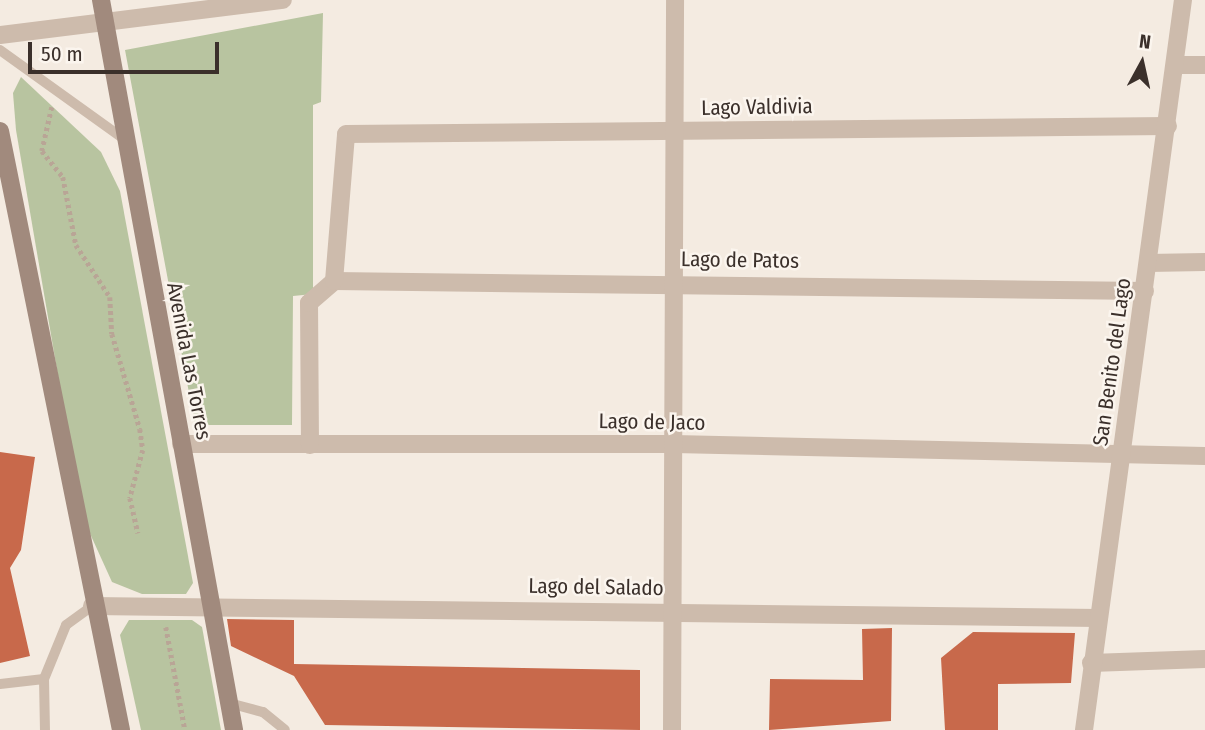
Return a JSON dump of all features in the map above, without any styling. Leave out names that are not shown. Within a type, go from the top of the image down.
[{"type":"street","name":"Avenida Las Torres","points":[[101,0],[124,139],[234,730]]},
{"type":"street","points":[[0,35],[283,0]]},
{"type":"street","points":[[672,730],[677,130],[675,0]]},
{"type":"street","name":"San Benito del Lago","points":[[1084,730],[1183,0]]},
{"type":"street","points":[[1176,65],[1205,65]]},
{"type":"street","name":"Lago Valdivia","points":[[334,281],[346,134],[1168,126]]},
{"type":"street","points":[[0,131],[92,606],[121,730]]},
{"type":"street","points":[[1148,263],[1205,262]]},
{"type":"street","points":[[310,444],[309,303],[334,281]]},
{"type":"street","name":"Lago de Patos","points":[[334,281],[676,281],[1145,290]]},
{"type":"street","name":"Lago de Jaco","points":[[181,444],[674,444],[1122,457],[1205,456]]},
{"type":"street","name":"Lago del Salado","points":[[92,606],[211,605],[1098,618]]},
{"type":"street","points":[[1091,663],[1205,659]]},
{"type":"lane","points":[[0,50],[124,139]]},
{"type":"lane","points":[[45,730],[44,679],[66,625],[92,606]]},
{"type":"lane","points":[[0,684],[44,679]]},
{"type":"lane","points":[[229,703],[263,712],[285,730]]},
{"type":"path","points":[[53,87],[52,125],[42,151],[63,177],[76,245],[110,297],[112,334],[143,450],[130,498],[138,533]]},
{"type":"path","points":[[163,605],[185,730]]},
{"type":"green space","points":[[323,13],[321,102],[313,105],[313,294],[293,296],[292,425],[195,425],[125,50]]},
{"type":"green space","points":[[21,77],[101,152],[120,191],[193,583],[186,594],[142,594],[112,582],[82,516],[16,130],[13,93]]},
{"type":"green space","points":[[129,620],[192,620],[202,627],[221,730],[141,730],[120,635]]},
{"type":"building","points":[[0,452],[35,457],[21,550],[10,568],[30,656],[0,663]]},
{"type":"building","points":[[227,619],[294,620],[294,664],[640,670],[640,730],[325,725],[294,676],[231,646]]},
{"type":"building","points":[[892,628],[891,721],[769,730],[770,679],[863,680],[862,629]]},
{"type":"building","points":[[973,632],[1075,633],[1071,683],[998,684],[998,730],[945,730],[941,658]]}]
